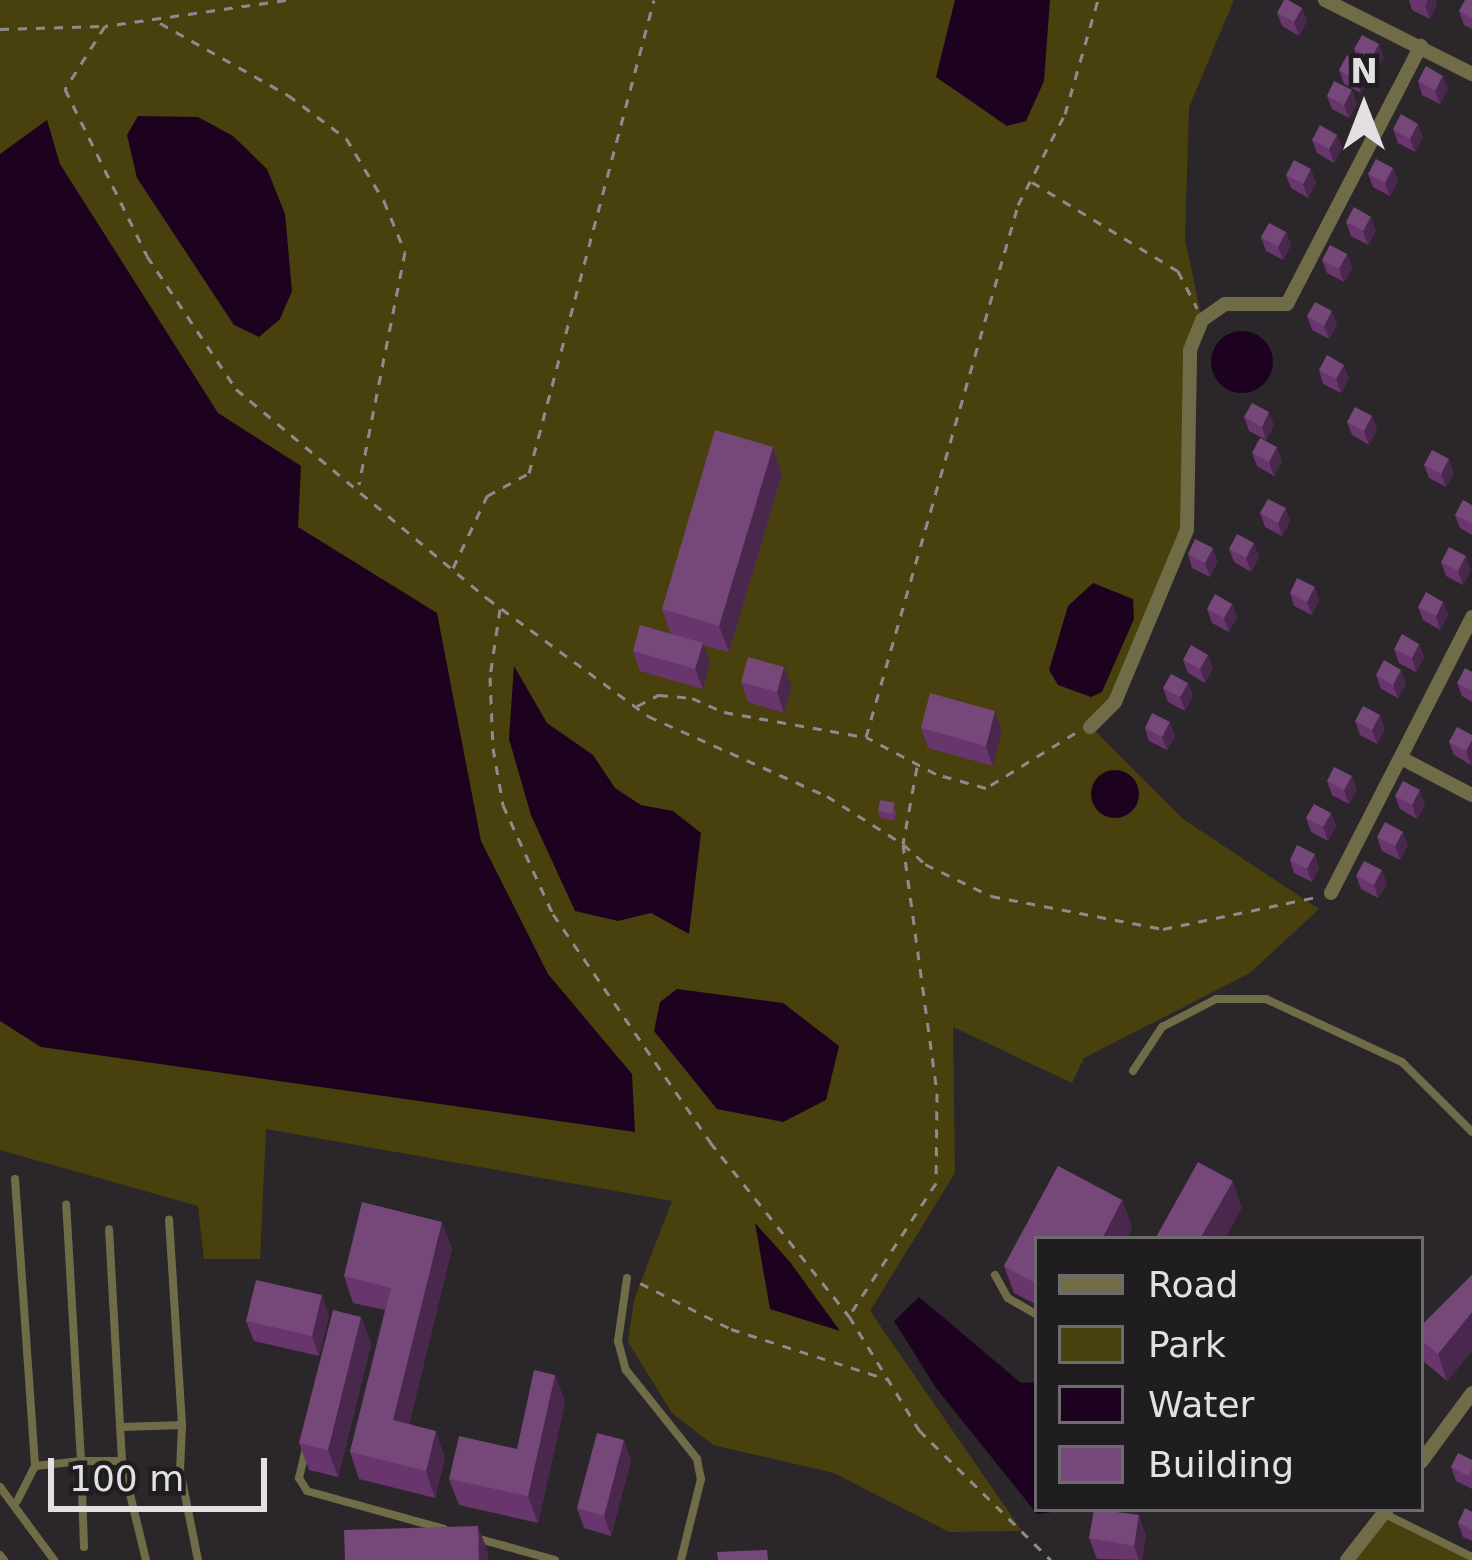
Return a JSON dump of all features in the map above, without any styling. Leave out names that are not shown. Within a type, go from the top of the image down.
[{"type":"street","points":[[1325,0],[1472,74]]},
{"type":"street","points":[[1090,727],[1114,702],[1187,530],[1190,350],[1202,320],[1225,304],[1287,304],[1420,46]]},
{"type":"street","points":[[1331,892],[1472,617]]},
{"type":"street","points":[[1403,759],[1472,795]]},
{"type":"street","points":[[1424,1458],[1472,1393]]},
{"type":"street","points":[[1347,1560],[1384,1512]]},
{"type":"lane","points":[[1132,1071],[1162,1027],[1216,999],[1266,999],[1402,1062],[1472,1132]]},
{"type":"lane","points":[[15,1179],[35,1466],[17,1501]]},
{"type":"lane","points":[[66,1204],[84,1547]]},
{"type":"lane","points":[[170,1220],[182,1425],[180,1470],[198,1560]]},
{"type":"lane","points":[[109,1229],[122,1460],[146,1560]]},
{"type":"lane","points":[[994,1276],[1008,1298],[1034,1313]]},
{"type":"lane","points":[[627,1278],[618,1341],[626,1370],[697,1459],[701,1479],[681,1560]]},
{"type":"lane","points":[[122,1427],[182,1425]]},
{"type":"lane","points":[[309,1435],[299,1478],[307,1491],[555,1560]]},
{"type":"lane","points":[[35,1466],[122,1460]]},
{"type":"lane","points":[[0,1487],[17,1501],[55,1560]]},
{"type":"lane","points":[[1387,1512],[1472,1557]]},
{"type":"path","points":[[0,28],[158,22],[286,0]]},
{"type":"path","points":[[453,568],[487,496],[529,473],[654,0]]},
{"type":"path","points":[[866,737],[1031,181],[1065,115],[1098,0]]},
{"type":"path","points":[[158,22],[346,138],[384,201],[405,252],[359,488]]},
{"type":"path","points":[[105,26],[65,89],[147,256],[236,389],[500,608],[635,707],[827,796],[903,844],[925,864],[991,896],[1163,928],[1331,892]]},
{"type":"path","points":[[1031,181],[1178,271],[1202,320]]},
{"type":"path","points":[[500,608],[490,676],[493,748],[503,805],[553,914],[710,1142],[849,1316],[919,1430],[1051,1560]]},
{"type":"path","points":[[635,707],[659,694],[692,698],[724,712],[866,737],[917,766],[986,788],[1090,727]]},
{"type":"path","points":[[849,1316],[936,1184],[937,1093],[903,844],[917,766]]},
{"type":"path","points":[[627,1278],[731,1329],[888,1379]]},
{"type":"green space","points":[[0,0],[1234,0],[1189,107],[1185,239],[1202,320],[1190,350],[1187,530],[1115,702],[1091,727],[1183,819],[1319,909],[1250,973],[1084,1058],[1072,1083],[953,1027],[955,1173],[870,1311],[1022,1531],[949,1532],[834,1473],[713,1445],[672,1413],[628,1342],[634,1300],[672,1201],[266,1129],[260,1259],[204,1259],[198,1206],[0,1150]]},
{"type":"green space","points":[[1383,1514],[1472,1560],[1347,1560]]},
{"type":"water","points":[[955,0],[1050,0],[1044,81],[1026,121],[1007,126],[936,77]]},
{"type":"water","points":[[138,116],[198,117],[233,136],[267,169],[285,214],[292,291],[280,319],[259,337],[234,325],[137,178],[127,135]]},
{"type":"water","points":[[47,120],[60,164],[218,413],[301,466],[298,527],[437,613],[481,841],[548,974],[632,1074],[635,1132],[41,1047],[0,1021],[0,154]]},
{"type":"water","points":[[1242,331],[1264,340],[1273,362],[1264,384],[1242,393],[1220,384],[1211,362],[1220,340]]},
{"type":"water","points":[[1093,583],[1133,599],[1134,619],[1102,692],[1091,697],[1058,685],[1049,670],[1068,606]]},
{"type":"water","points":[[514,666],[547,723],[593,755],[615,788],[641,805],[673,811],[701,833],[689,934],[651,913],[618,921],[575,911],[531,815],[509,739]]},
{"type":"water","points":[[1115,770],[1132,777],[1139,794],[1132,811],[1115,818],[1098,811],[1091,794],[1098,777]]},
{"type":"water","points":[[677,989],[783,1003],[839,1046],[826,1100],[783,1122],[717,1109],[654,1031],[660,1002]]},
{"type":"water","points":[[755,1223],[790,1262],[840,1331],[770,1309]]},
{"type":"water","points":[[919,1297],[1021,1383],[1034,1382],[1034,1510],[936,1388],[894,1321]]},
{"type":"building","points":[[1284,0],[1302,8],[1294,22],[1277,13]]},
{"type":"building","points":[[1465,0],[1472,0],[1472,18],[1459,11]]},
{"type":"building","points":[[1362,35],[1379,44],[1371,59],[1354,49]]},
{"type":"building","points":[[1347,55],[1364,65],[1356,80],[1339,70]]},
{"type":"building","points":[[1426,66],[1443,76],[1435,91],[1418,81]]},
{"type":"building","points":[[1334,81],[1352,90],[1344,105],[1327,96]]},
{"type":"building","points":[[1401,114],[1418,124],[1410,139],[1393,129]]},
{"type":"building","points":[[1320,125],[1337,135],[1329,149],[1312,140]]},
{"type":"building","points":[[1376,159],[1393,168],[1385,183],[1368,174]]},
{"type":"building","points":[[1294,160],[1311,169],[1303,184],[1286,175]]},
{"type":"building","points":[[1354,207],[1371,217],[1363,231],[1346,222]]},
{"type":"building","points":[[1269,223],[1286,232],[1278,247],[1261,237]]},
{"type":"building","points":[[1330,245],[1347,254],[1339,269],[1322,260]]},
{"type":"building","points":[[1315,302],[1332,311],[1324,326],[1307,316]]},
{"type":"building","points":[[1327,355],[1344,365],[1336,379],[1319,370]]},
{"type":"building","points":[[1252,403],[1269,412],[1262,427],[1244,417]]},
{"type":"building","points":[[1355,407],[1372,416],[1364,431],[1347,422]]},
{"type":"building","points":[[715,430],[773,447],[719,626],[662,609]]},
{"type":"building","points":[[1260,438],[1277,447],[1269,462],[1252,453]]},
{"type":"building","points":[[1432,450],[1449,459],[1441,474],[1424,465]]},
{"type":"building","points":[[1268,499],[1286,508],[1278,523],[1260,513]]},
{"type":"building","points":[[1463,500],[1472,505],[1472,524],[1455,515]]},
{"type":"building","points":[[1237,534],[1254,543],[1246,558],[1229,549]]},
{"type":"building","points":[[1195,539],[1213,548],[1205,563],[1188,554]]},
{"type":"building","points":[[1449,547],[1466,556],[1458,571],[1441,562]]},
{"type":"building","points":[[1297,578],[1315,587],[1307,602],[1290,593]]},
{"type":"building","points":[[1426,592],[1443,602],[1436,616],[1418,607]]},
{"type":"building","points":[[1215,594],[1232,604],[1224,618],[1207,609]]},
{"type":"building","points":[[640,625],[703,643],[695,669],[633,651]]},
{"type":"building","points":[[1402,634],[1419,644],[1412,658],[1394,649]]},
{"type":"building","points":[[1191,645],[1208,655],[1200,669],[1183,660]]},
{"type":"building","points":[[748,657],[784,667],[777,692],[741,682]]},
{"type":"building","points":[[1384,660],[1401,670],[1393,685],[1376,675]]},
{"type":"building","points":[[1465,668],[1472,672],[1472,691],[1457,683]]},
{"type":"building","points":[[1171,674],[1188,683],[1180,697],[1163,688]]},
{"type":"building","points":[[930,693],[995,711],[986,746],[921,728]]},
{"type":"building","points":[[1363,706],[1380,715],[1372,730],[1355,721]]},
{"type":"building","points":[[1152,713],[1170,722],[1162,737],[1145,728]]},
{"type":"building","points":[[1457,727],[1472,735],[1466,751],[1449,742]]},
{"type":"building","points":[[1334,767],[1352,776],[1344,790],[1327,781]]},
{"type":"building","points":[[1403,781],[1420,790],[1412,805],[1395,796]]},
{"type":"building","points":[[880,800],[895,803],[892,814],[878,811]]},
{"type":"building","points":[[1314,804],[1331,813],[1323,827],[1306,818]]},
{"type":"building","points":[[1385,822],[1403,832],[1395,846],[1377,837]]},
{"type":"building","points":[[1297,845],[1315,854],[1307,869],[1290,860]]},
{"type":"building","points":[[1364,861],[1382,870],[1374,885],[1356,876]]},
{"type":"building","points":[[1198,1162],[1233,1181],[1202,1236],[1157,1236]]},
{"type":"building","points":[[1058,1166],[1122,1200],[1104,1236],[1034,1236],[1034,1282],[1004,1266]]},
{"type":"building","points":[[362,1202],[442,1222],[393,1420],[436,1431],[426,1471],[350,1452],[391,1288],[344,1276]]},
{"type":"building","points":[[1472,1275],[1472,1312],[1438,1354],[1424,1342],[1424,1323]]},
{"type":"building","points":[[256,1280],[322,1295],[312,1336],[246,1321]]},
{"type":"building","points":[[333,1310],[361,1317],[328,1450],[299,1443]]},
{"type":"building","points":[[534,1370],[555,1375],[528,1496],[449,1479],[459,1436],[517,1449]]},
{"type":"building","points":[[597,1433],[624,1440],[604,1516],[577,1508]]},
{"type":"building","points":[[1458,1453],[1472,1460],[1468,1476],[1451,1467]]},
{"type":"building","points":[[1465,1508],[1472,1512],[1472,1530],[1458,1523]]},
{"type":"building","points":[[1093,1512],[1139,1515],[1134,1546],[1089,1538]]},
{"type":"building","points":[[478,1526],[479,1560],[345,1560],[344,1530]]},
{"type":"building","points":[[767,1550],[768,1560],[718,1560],[717,1552]]}]
